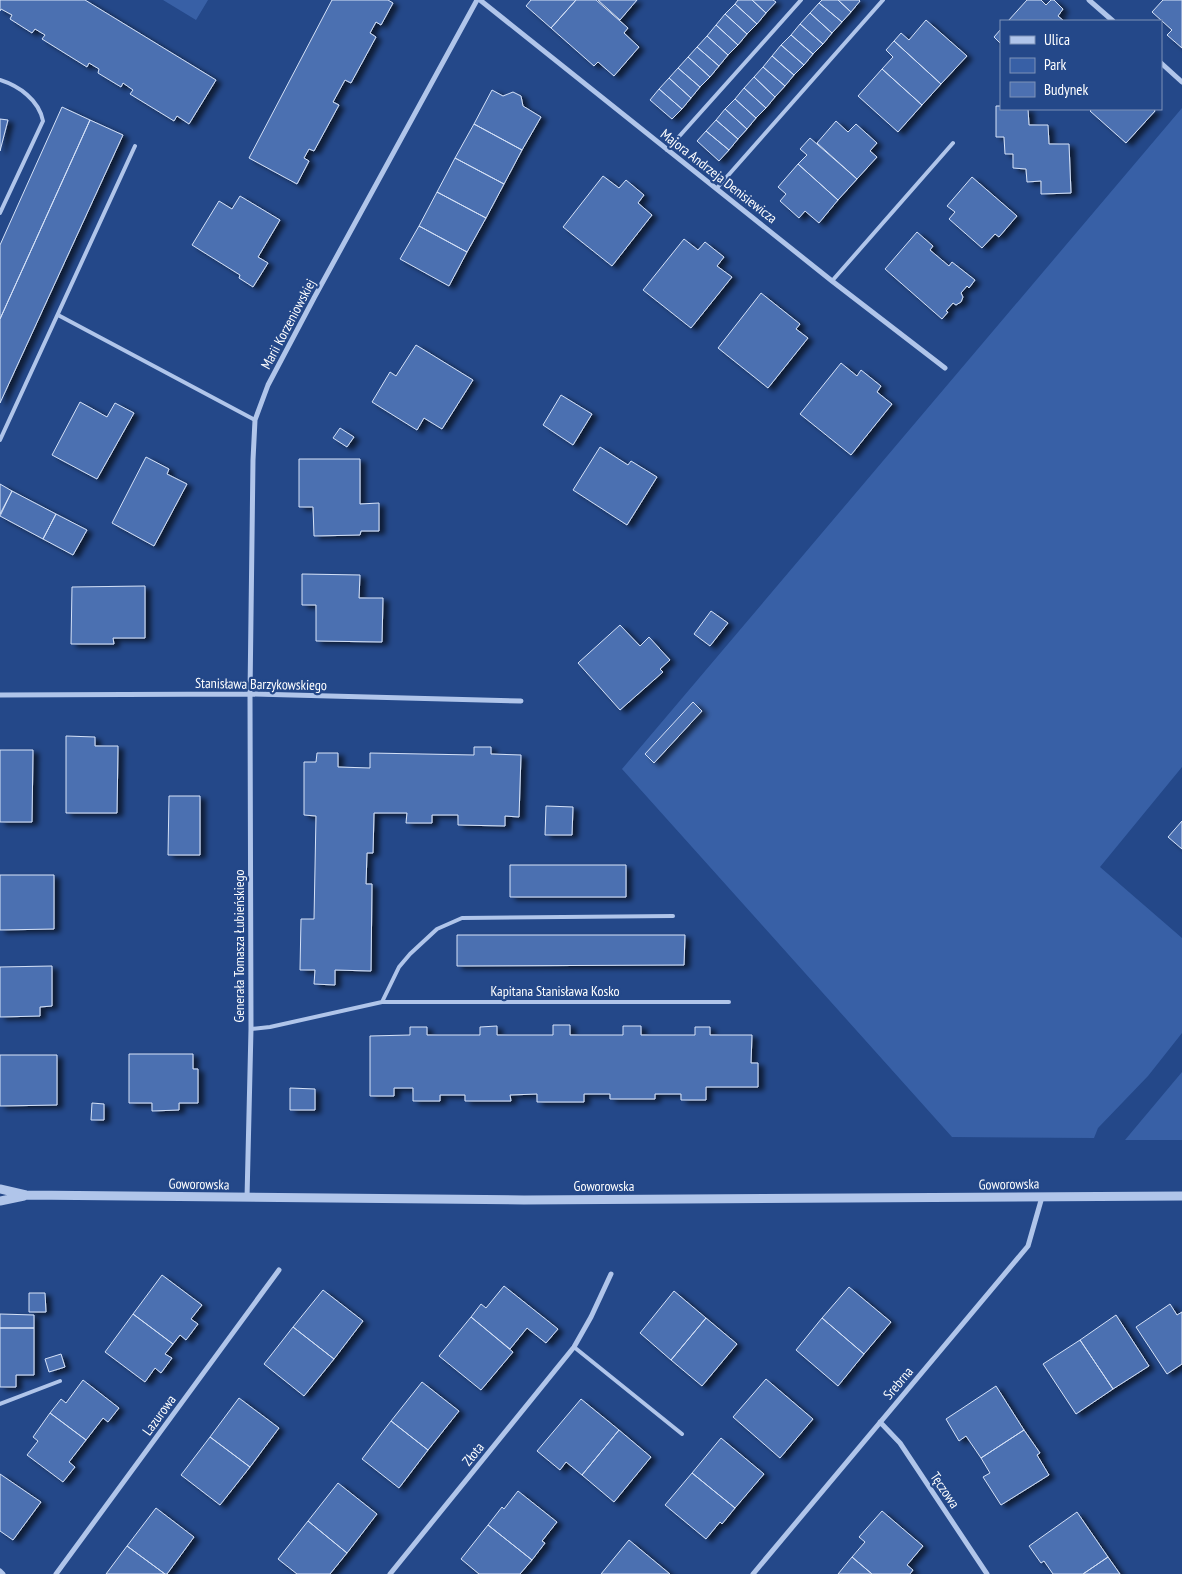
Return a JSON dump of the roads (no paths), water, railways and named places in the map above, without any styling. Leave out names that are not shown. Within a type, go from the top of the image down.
[{"type":"street","name":"Majora Andrzeja Denisiewicza","points":[[479,0],[832,281],[945,368]]},
{"type":"street","name":"Marii Korzeniowskiej","points":[[250,694],[255,420],[268,386],[314,298],[479,0]]},
{"type":"street","points":[[1089,0],[1112,20]]},
{"type":"street","points":[[1162,64],[1182,82]]},
{"type":"street","name":"Stanisława Barzykowskiego","points":[[0,695],[250,694],[521,701]]},
{"type":"street","name":"Generała Tomasza Łubieńskiego","points":[[247,1198],[250,1029],[250,694]]},
{"type":"street","name":"Goworowska","points":[[0,1189],[26,1196]]},
{"type":"street","name":"Goworowska","points":[[0,1202],[26,1196],[544,1200],[1182,1196]]},
{"type":"street","name":"Srebrna","points":[[753,1574],[1028,1246],[1042,1197]]},
{"type":"street","name":"Lazurowa","points":[[56,1574],[279,1270]]},
{"type":"street","name":"Złota","points":[[390,1574],[574,1347],[592,1317],[611,1274]]},
{"type":"street","name":"Tęczowa","points":[[880,1422],[900,1444],[987,1574]]},
{"type":"street","points":[[0,1571],[4,1574]]},
{"type":"lane","points":[[667,150],[801,0]]},
{"type":"lane","points":[[716,188],[883,0]]},
{"type":"lane","points":[[0,80],[25,93],[37,105],[42,114],[43,121],[0,214]]},
{"type":"lane","points":[[832,281],[953,144]]},
{"type":"lane","points":[[0,440],[135,146]]},
{"type":"lane","points":[[58,315],[255,420]]},
{"type":"lane","points":[[382,1002],[399,967],[410,954],[437,929],[462,918],[673,916]]},
{"type":"lane","name":"Kapitana Stanisława Kosko","points":[[250,1029],[270,1027],[382,1002],[729,1002]]},
{"type":"lane","points":[[574,1347],[682,1434]]},
{"type":"lane","points":[[0,1404],[60,1381]]}]
